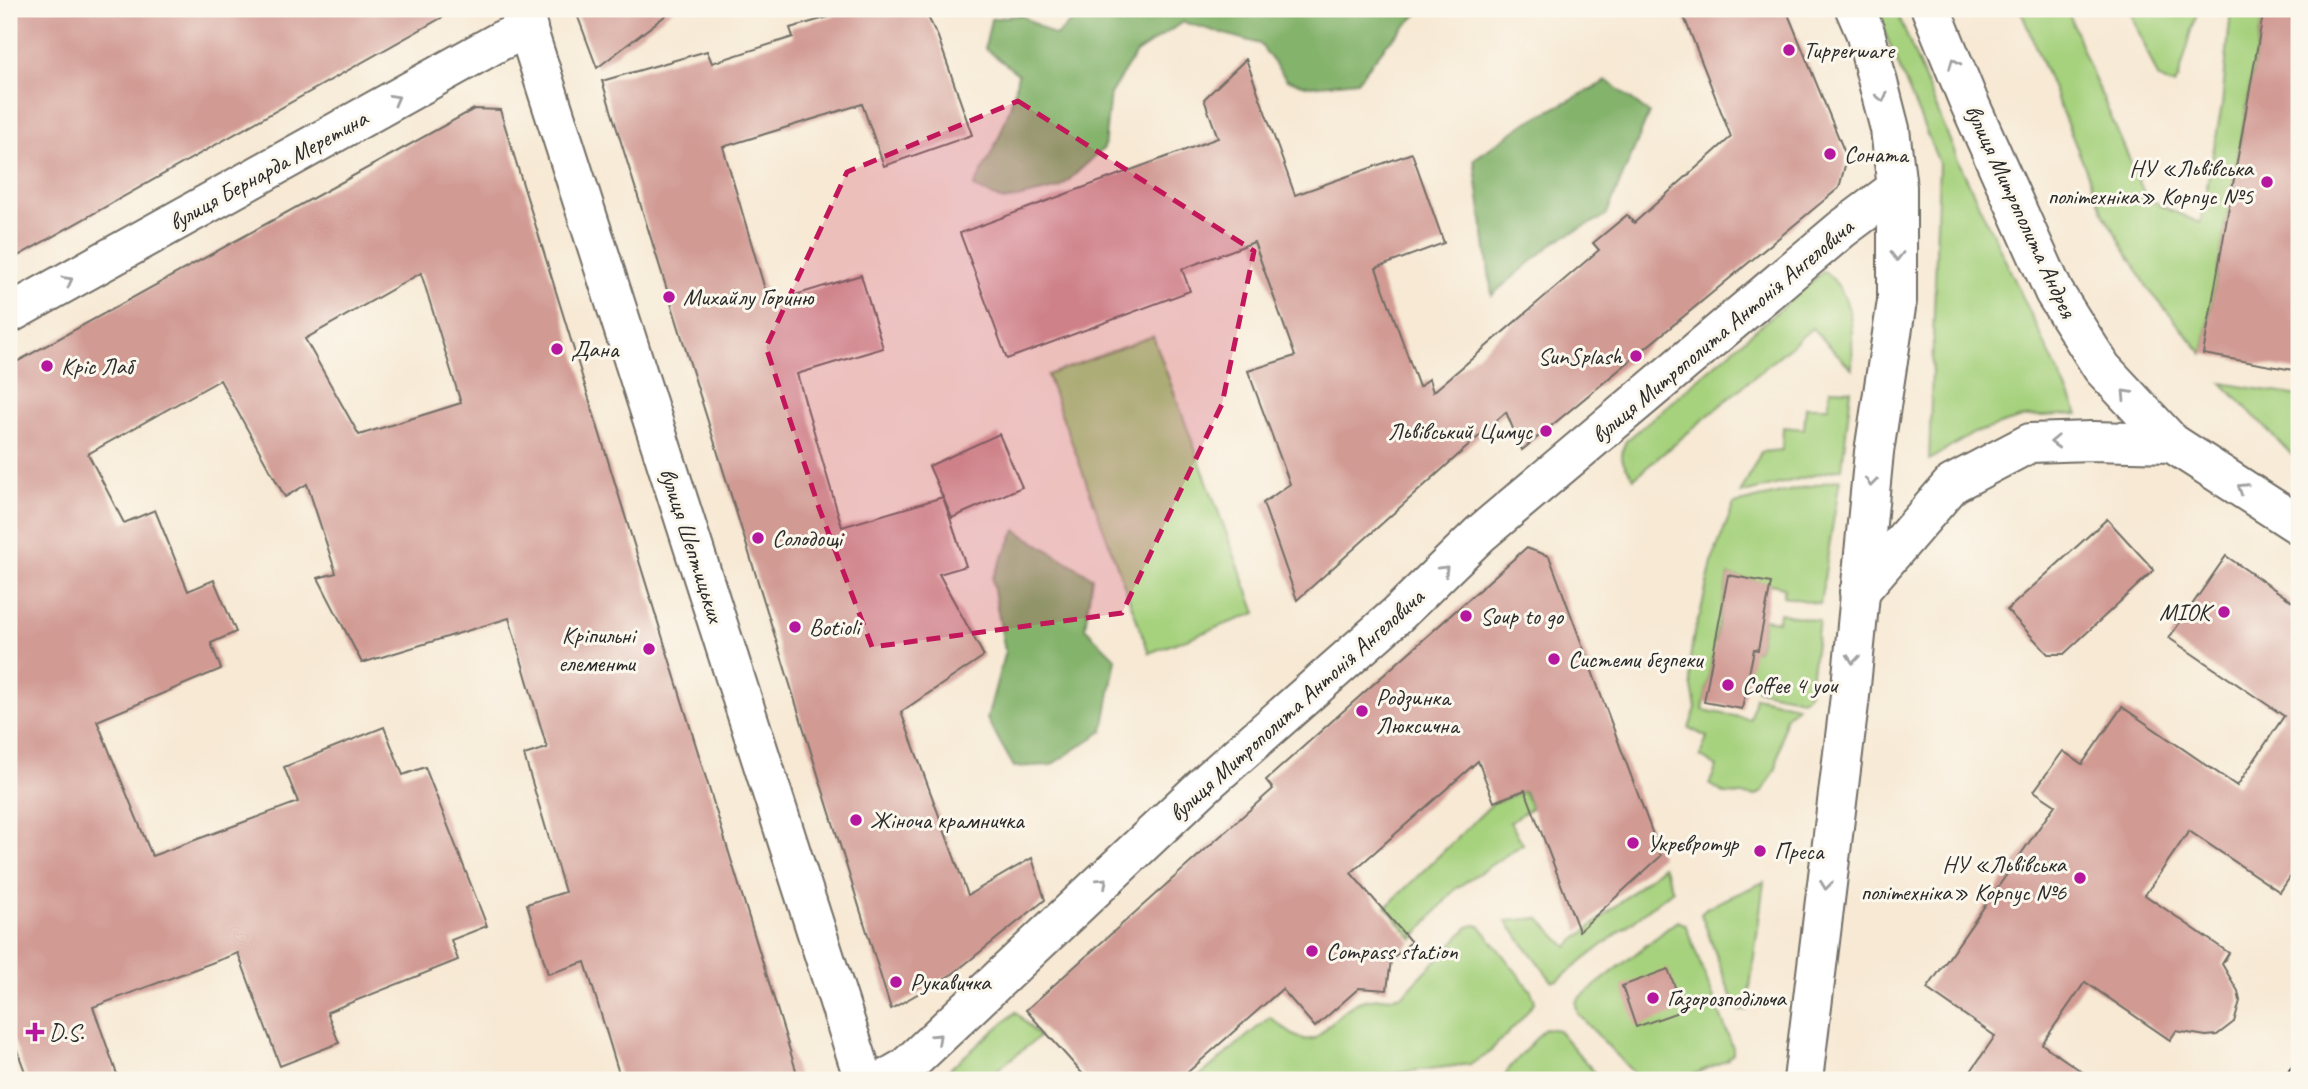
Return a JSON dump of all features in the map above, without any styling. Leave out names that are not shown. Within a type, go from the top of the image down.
[{"type":"street","points":[[1855,9],[1865,32],[1890,129],[1898,188]]},
{"type":"street","name":"вулиця Митрополита Андрея","points":[[1931,9],[1968,100],[2054,292],[2102,368],[2172,443],[2299,525]]},
{"type":"street","name":"вулиця Бернарда Меретина","points":[[9,314],[488,47],[525,18]]},
{"type":"street","name":"вулиця Шептицьких","points":[[525,18],[864,1080]]},
{"type":"street","name":"вулиця Митрополита Антонія Ангеловича","points":[[1802,1080],[1850,696],[1874,452],[1897,301],[1898,188]]},
{"type":"street","name":"вулиця Митрополита Антонія Ангеловича","points":[[884,1080],[905,1068],[1211,779],[1397,615],[1480,534],[1842,229],[1898,188]]},
{"type":"street","points":[[1859,592],[1951,484],[2030,443],[2091,440],[2172,443]]},
{"type":"highlighted area","points":[[1018,101],[1254,251],[1222,404],[1122,613],[872,647],[819,508],[766,347],[847,172]]},
{"type":"green space","points":[[1078,9],[1423,9],[1386,45],[1357,81],[1310,86],[1287,80],[1260,44],[1183,22],[1136,53],[1110,94],[1104,148],[1060,188],[1004,201],[974,187],[1001,132],[1018,74],[985,48],[991,19],[1021,15],[1055,36],[1074,20]]},
{"type":"green space","points":[[1875,9],[1896,9],[1957,158],[2078,414],[2025,417],[1974,433],[1929,460],[1939,163]]},
{"type":"green space","points":[[2020,9],[2067,9],[2145,195],[2161,206],[2200,223],[2222,105],[2231,9],[2264,9],[2203,354],[2149,290],[2104,214]]},
{"type":"green space","points":[[2129,9],[2198,9],[2178,80],[2174,85],[2158,77]]},
{"type":"green space","points":[[1607,81],[1649,113],[1606,216],[1557,240],[1492,295],[1474,159],[1529,121]]},
{"type":"green space","points":[[1824,271],[1842,291],[1847,303],[1852,328],[1852,369],[1812,328],[1634,478],[1623,461],[1622,452],[1626,441]]},
{"type":"green space","points":[[1153,336],[1256,613],[1149,653],[1047,375]]},
{"type":"green space","points":[[2222,383],[2299,396],[2299,460],[2291,454]]},
{"type":"green space","points":[[1830,389],[1851,390],[1842,468],[1740,494],[1761,452],[1782,450],[1783,427],[1804,429],[1806,407],[1828,407]]},
{"type":"green space","points":[[1840,479],[1820,604],[1783,596],[1784,587],[1728,575],[1715,642],[1758,650],[1764,619],[1778,621],[1779,613],[1819,621],[1809,694],[1802,699],[1757,690],[1758,679],[1748,677],[1712,658],[1703,710],[1750,719],[1755,697],[1797,706],[1785,718],[1776,769],[1763,791],[1756,796],[1725,794],[1709,784],[1717,767],[1700,756],[1707,737],[1689,728],[1696,708],[1690,659],[1713,558],[1734,504]]},
{"type":"green space","points":[[1016,530],[1092,577],[1085,628],[1116,659],[1103,731],[1051,765],[1014,767],[987,719],[1005,651],[992,579]]},
{"type":"green space","points":[[1524,791],[1531,808],[1510,822],[1523,844],[1455,889],[1413,939],[1386,907],[1493,803]]},
{"type":"green space","points":[[1663,866],[1673,890],[1558,980],[1552,981],[1506,921],[1539,918],[1567,947]]},
{"type":"green space","points":[[1764,882],[1747,1010],[1740,1011],[1733,1001],[1701,914],[1706,908]]},
{"type":"green space","points":[[1677,921],[1685,924],[1733,1053],[1727,1060],[1681,1080],[1640,1080],[1578,1014],[1577,1000]]},
{"type":"green space","points":[[1480,926],[1531,991],[1535,1001],[1519,1022],[1485,1056],[1471,1064],[1387,1074],[1361,1080],[1195,1080],[1270,1017],[1297,1037],[1309,1040],[1316,1038],[1358,1002],[1404,994],[1468,927]]},
{"type":"green space","points":[[1016,1012],[1039,1037],[984,1080],[937,1080]]},
{"type":"green space","points":[[1545,1028],[1558,1030],[1601,1080],[1505,1080],[1507,1071]]},
{"type":"building","points":[[9,9],[457,9],[9,261]]},
{"type":"building","points":[[575,9],[674,9],[597,68]]},
{"type":"building","points":[[857,9],[924,9],[938,37],[972,135],[884,166],[862,104],[723,147],[769,303],[861,275],[883,348],[797,374],[842,527],[943,497],[966,566],[939,574],[984,656],[901,712],[968,895],[1032,858],[1045,900],[954,973],[891,1009],[602,81],[707,51],[712,63],[793,37],[790,28]]},
{"type":"building","points":[[1681,9],[1786,9],[1847,158],[1839,188],[1522,450],[1506,412],[1297,600],[1263,503],[1290,484],[1248,371],[1295,356],[1254,242],[1182,269],[1190,291],[1007,359],[960,233],[1218,138],[1204,99],[1246,59],[1295,195],[1412,153],[1444,243],[1376,268],[1419,387],[1429,379],[1433,392],[1599,250],[1593,243],[1627,215],[1634,223],[1731,137]]},
{"type":"building","name":"НУ «Львівська політехніка» Корпус №5","points":[[2264,9],[2299,9],[2299,371],[2203,354]]},
{"type":"building","points":[[474,109],[500,110],[799,1080],[621,1080],[585,962],[548,974],[527,904],[565,892],[524,755],[547,748],[509,618],[362,663],[318,578],[336,573],[307,484],[285,497],[220,380],[88,454],[124,523],[155,510],[188,591],[214,580],[236,632],[211,643],[221,669],[97,721],[152,856],[298,802],[284,767],[384,727],[403,775],[425,767],[487,926],[451,940],[458,960],[327,1012],[339,1043],[280,1066],[238,953],[93,1007],[119,1080],[28,1080],[9,1028],[9,366]],"holes":[[[421,273],[461,403],[359,435],[305,339]]]},
{"type":"building","points":[[999,434],[1022,487],[952,518],[929,466]]},
{"type":"building","points":[[2107,519],[2154,570],[2064,654],[2048,654],[2007,610]]},
{"type":"building","points":[[1526,548],[1549,556],[1661,856],[1579,931],[1525,790],[1494,802],[1478,761],[1351,873],[1411,942],[1391,960],[1387,990],[1359,988],[1315,1027],[1282,989],[1179,1080],[1088,1080],[1026,1010],[1273,789],[1266,780]]},
{"type":"building","name":"НУ «Львівська політехніка» Корпус №6","points":[[2226,556],[2299,606],[2299,864],[2280,892],[2189,831],[2145,895],[2229,953],[2222,964],[2238,991],[2240,1001],[2234,1022],[2217,1035],[2176,1031],[2170,1040],[2085,982],[2042,1044],[2094,1080],[1965,1080],[1995,1036],[1927,989],[2055,805],[2034,791],[2063,751],[2082,764],[2122,707],[2237,786],[2284,716],[2169,638]]},
{"type":"building","points":[[1728,575],[1771,583],[1758,650],[1754,649],[1742,709],[1704,702]]},
{"type":"building","name":"Газорозподільча","points":[[1668,969],[1684,1010],[1636,1027],[1622,986]]},
{"type":"tram line","points":[[2283,1080],[2299,1055]]},
{"type":"place","name":"Tupperware","points":[[1789,50]]},
{"type":"place","name":"Соната","points":[[1830,154]]},
{"type":"place","name":"НУ «Львівська політехніка» Корпус №5","points":[[2267,182]]},
{"type":"place","name":"Михайлу Гориню","points":[[669,297]]},
{"type":"place","name":"Дана","points":[[557,349]]},
{"type":"place","name":"SunSplash","points":[[1636,356]]},
{"type":"place","name":"Кріс Лаб","points":[[47,366]]},
{"type":"place","name":"Львівський Цимус","points":[[1546,431]]},
{"type":"place","name":"Солодощі","points":[[758,538]]},
{"type":"place","name":"МІОК","points":[[2224,612]]},
{"type":"place","name":"Soup to go","points":[[1466,616]]},
{"type":"place","name":"Botioli","points":[[795,627]]},
{"type":"place","name":"Кріпильні елементи","points":[[649,649]]},
{"type":"place","name":"Системи безпеки","points":[[1554,659]]},
{"type":"place","name":"Coffee 4 you","points":[[1728,685]]},
{"type":"place","name":"Родзинка Люксична","points":[[1362,711]]},
{"type":"place","name":"Жіноча крамничка","points":[[856,820]]},
{"type":"place","name":"Укрєвротур","points":[[1633,843]]},
{"type":"place","name":"Преса","points":[[1760,851]]},
{"type":"place","name":"НУ «Львівська політехніка» Корпус №6","points":[[2080,878]]},
{"type":"place","name":"Compass station","points":[[1312,951]]},
{"type":"place","name":"Рукавичка","points":[[896,982]]},
{"type":"place","name":"Газорозподільча","points":[[1653,998]]},
{"type":"place","name":"D.S.","points":[[35,1032]]}]
